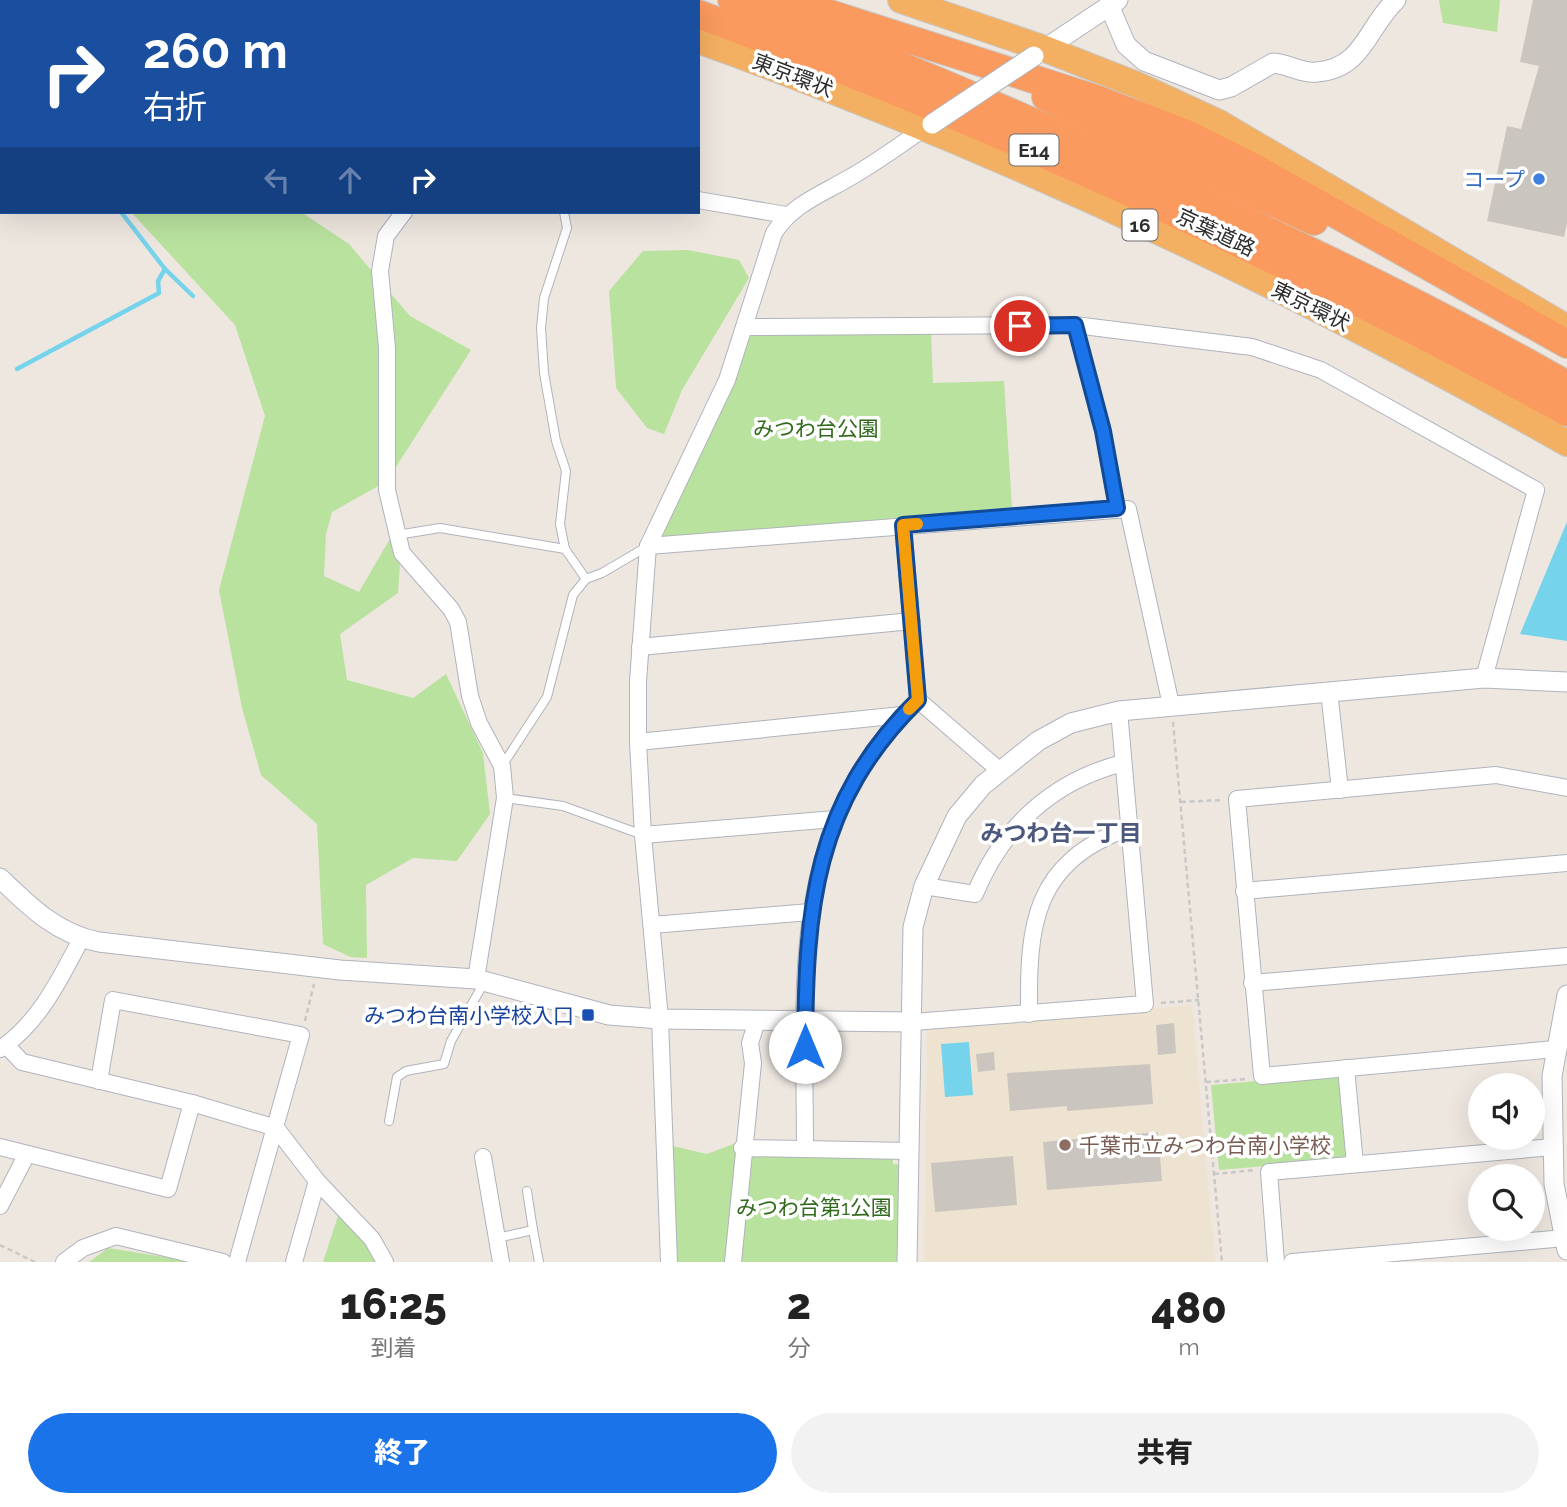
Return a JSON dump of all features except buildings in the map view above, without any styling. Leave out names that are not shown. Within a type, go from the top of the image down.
[{"type":"highway","name":"京葉道路","points":[[732,0],[939,80],[1041,125],[1369,293],[1567,412]]},
{"type":"highway","points":[[786,0],[955,52],[1148,118],[1249,165],[1567,345]]},
{"type":"highway","points":[[901,0],[1039,53],[1137,85],[1219,123],[1567,328]]},
{"type":"highway","name":"京葉道路","points":[[700,14],[946,111],[1133,194],[1369,293],[1567,385]]},
{"type":"highway","name":"東京環状","points":[[700,41],[928,126],[1148,228],[1315,307],[1567,443]]},
{"type":"highway","points":[[955,52],[1079,114],[1333,230],[1510,327],[1567,345]]},
{"type":"street","points":[[669,1262],[660,1019],[643,835],[638,743],[640,647],[648,546],[727,380],[747,327],[765,256],[786,215],[928,126],[1113,2],[1126,45],[1134,53],[1144,61],[1219,90],[1231,87],[1273,63],[1318,72],[1346,62],[1363,49],[1382,14],[1396,0]]},
{"type":"street","points":[[700,200],[786,215]]},
{"type":"street","points":[[402,214],[386,236],[380,271],[387,348],[387,490],[397,535],[408,562],[451,608],[458,622],[470,696],[479,723],[502,765],[505,799],[480,980]]},
{"type":"street","points":[[747,327],[1075,325],[1252,347],[1321,370],[1536,491],[1484,678]]},
{"type":"street","points":[[648,546],[1128,509],[1171,705]]},
{"type":"street","points":[[903,525],[918,700],[999,770]]},
{"type":"street","points":[[640,647],[912,621]]},
{"type":"street","points":[[907,1262],[913,927],[925,886],[957,816],[982,785],[999,770],[1038,741],[1071,723],[1119,711],[1484,678],[1567,682]]},
{"type":"street","points":[[1329,691],[1340,790]]},
{"type":"street","points":[[805,1149],[804,972],[815,883],[835,819],[855,780],[902,715],[918,700]]},
{"type":"street","points":[[0,878],[39,915],[81,939],[319,967],[480,980],[590,1011],[660,1019],[912,1022],[1144,1004],[1119,711]]},
{"type":"street","points":[[638,743],[902,715]]},
{"type":"street","points":[[925,886],[975,894],[998,848],[1037,805],[1085,775],[1123,763]]},
{"type":"street","points":[[1555,1049],[1262,1076],[1237,799],[1496,775],[1567,789]]},
{"type":"street","points":[[643,835],[835,819]]},
{"type":"street","points":[[1028,1014],[1030,938],[1043,899],[1068,863],[1086,848],[1128,828]]},
{"type":"street","points":[[1244,891],[1567,863]]},
{"type":"street","points":[[652,925],[810,912]]},
{"type":"street","points":[[81,939],[57,986],[40,1010],[3,1047],[22,1062],[192,1103],[276,1128],[317,1181],[372,1239],[385,1262]]},
{"type":"street","points":[[1252,983],[1567,956]]},
{"type":"street","points":[[1292,1262],[1566,1244],[1554,1184],[1552,1076],[1567,995]]},
{"type":"street","points":[[99,1081],[114,1000],[301,1035],[237,1262]]},
{"type":"street","points":[[733,1262],[742,1149],[753,1063],[750,1043],[757,1021]]},
{"type":"street","points":[[1346,1068],[1355,1164]]},
{"type":"street","points":[[0,1147],[168,1189],[192,1103]]},
{"type":"street","points":[[1276,1262],[1269,1172],[1553,1147]]},
{"type":"street","points":[[742,1149],[909,1151]]},
{"type":"street","points":[[0,1206],[27,1154]]},
{"type":"street","points":[[483,1157],[501,1262]]},
{"type":"street","points":[[294,1262],[317,1181]]},
{"type":"street","points":[[64,1262],[83,1248],[116,1236],[195,1258],[223,1262]]},
{"type":"lane","points":[[564,214],[566,228],[544,298],[541,328],[544,373],[555,441],[565,471],[560,524],[565,549],[586,579]]},
{"type":"lane","points":[[1075,325],[1106,441],[1117,508]]},
{"type":"lane","points":[[397,535],[440,528],[565,549]]},
{"type":"lane","points":[[502,765],[547,697],[573,595],[586,579],[602,573],[648,546]]},
{"type":"lane","points":[[505,799],[564,806],[643,835]]},
{"type":"lane","points":[[389,1121],[397,1077],[407,1071],[444,1064],[451,1041],[480,980]]},
{"type":"lane","points":[[527,1191],[540,1262]]},
{"type":"lane","points":[[497,1238],[533,1230]]},
{"type":"path","points":[[1171,705],[1222,1262]]},
{"type":"path","points":[[1181,802],[1237,799]]},
{"type":"path","points":[[301,1035],[319,967]]},
{"type":"path","points":[[1144,1004],[1199,1000]]},
{"type":"path","points":[[1206,1082],[1262,1076]]},
{"type":"path","points":[[1214,1174],[1261,1170],[1269,1172]]},
{"type":"path","points":[[0,1245],[35,1262]]},
{"type":"shaded area","name":"千葉市立みつわ台南小学校","points":[[1192,1005],[1215,1262],[924,1262],[927,1028]]},
{"type":"green space","points":[[1439,0],[1500,0],[1497,32],[1443,23]]},
{"type":"green space","points":[[133,214],[304,214],[349,244],[410,316],[471,350],[387,481],[332,512],[326,534],[324,576],[359,592],[391,537],[400,564],[398,593],[340,634],[347,680],[413,698],[446,674],[483,753],[490,814],[457,861],[413,858],[366,885],[367,958],[350,957],[323,944],[317,824],[261,775],[242,708],[219,590],[265,416],[235,325]]},
{"type":"green space","points":[[688,250],[739,260],[749,278],[682,390],[664,434],[647,428],[616,388],[609,291],[643,251]]},
{"type":"green space","name":"みつわ台公園","points":[[752,331],[931,331],[933,383],[1004,381],[1012,507],[658,541]]},
{"type":"green space","points":[[1339,1074],[1347,1159],[1219,1170],[1211,1085]]},
{"type":"green space","name":"みつわ台第1公園","points":[[736,1143],[743,1164],[745,1151],[893,1153],[893,1164],[901,1165],[897,1262],[678,1262],[669,1145],[707,1154]]},
{"type":"green space","points":[[339,1213],[382,1262],[323,1262]]},
{"type":"green space","points":[[108,1248],[190,1261],[190,1262],[89,1262]]},
{"type":"water","points":[[1567,522],[1567,641],[1520,634]]},
{"type":"water","points":[[969,1042],[973,1095],[945,1097],[941,1044]]},
{"type":"waterway","points":[[123,214],[165,269],[193,296]]},
{"type":"waterway","points":[[17,369],[159,293],[158,281],[165,269]]},
{"type":"slow traffic","points":[[909,709],[918,700],[903,525],[917,524]]},
{"type":"place","name":"コープ","points":[[1539,179]]},
{"type":"place","name":"みつわ台南小学校入口","points":[[588,1015]]},
{"type":"place","name":"千葉市立みつわ台南小学校","points":[[1065,1145]]},
{"type":"district","name":"みつわ台一丁目","points":[[1061,832]]},
{"type":"route","points":[[805,1047],[804,972],[810,912],[815,883],[835,819],[873,752],[902,715],[918,700],[903,525],[1117,508],[1113,473],[1090,373],[1075,325],[1020,326]]}]
